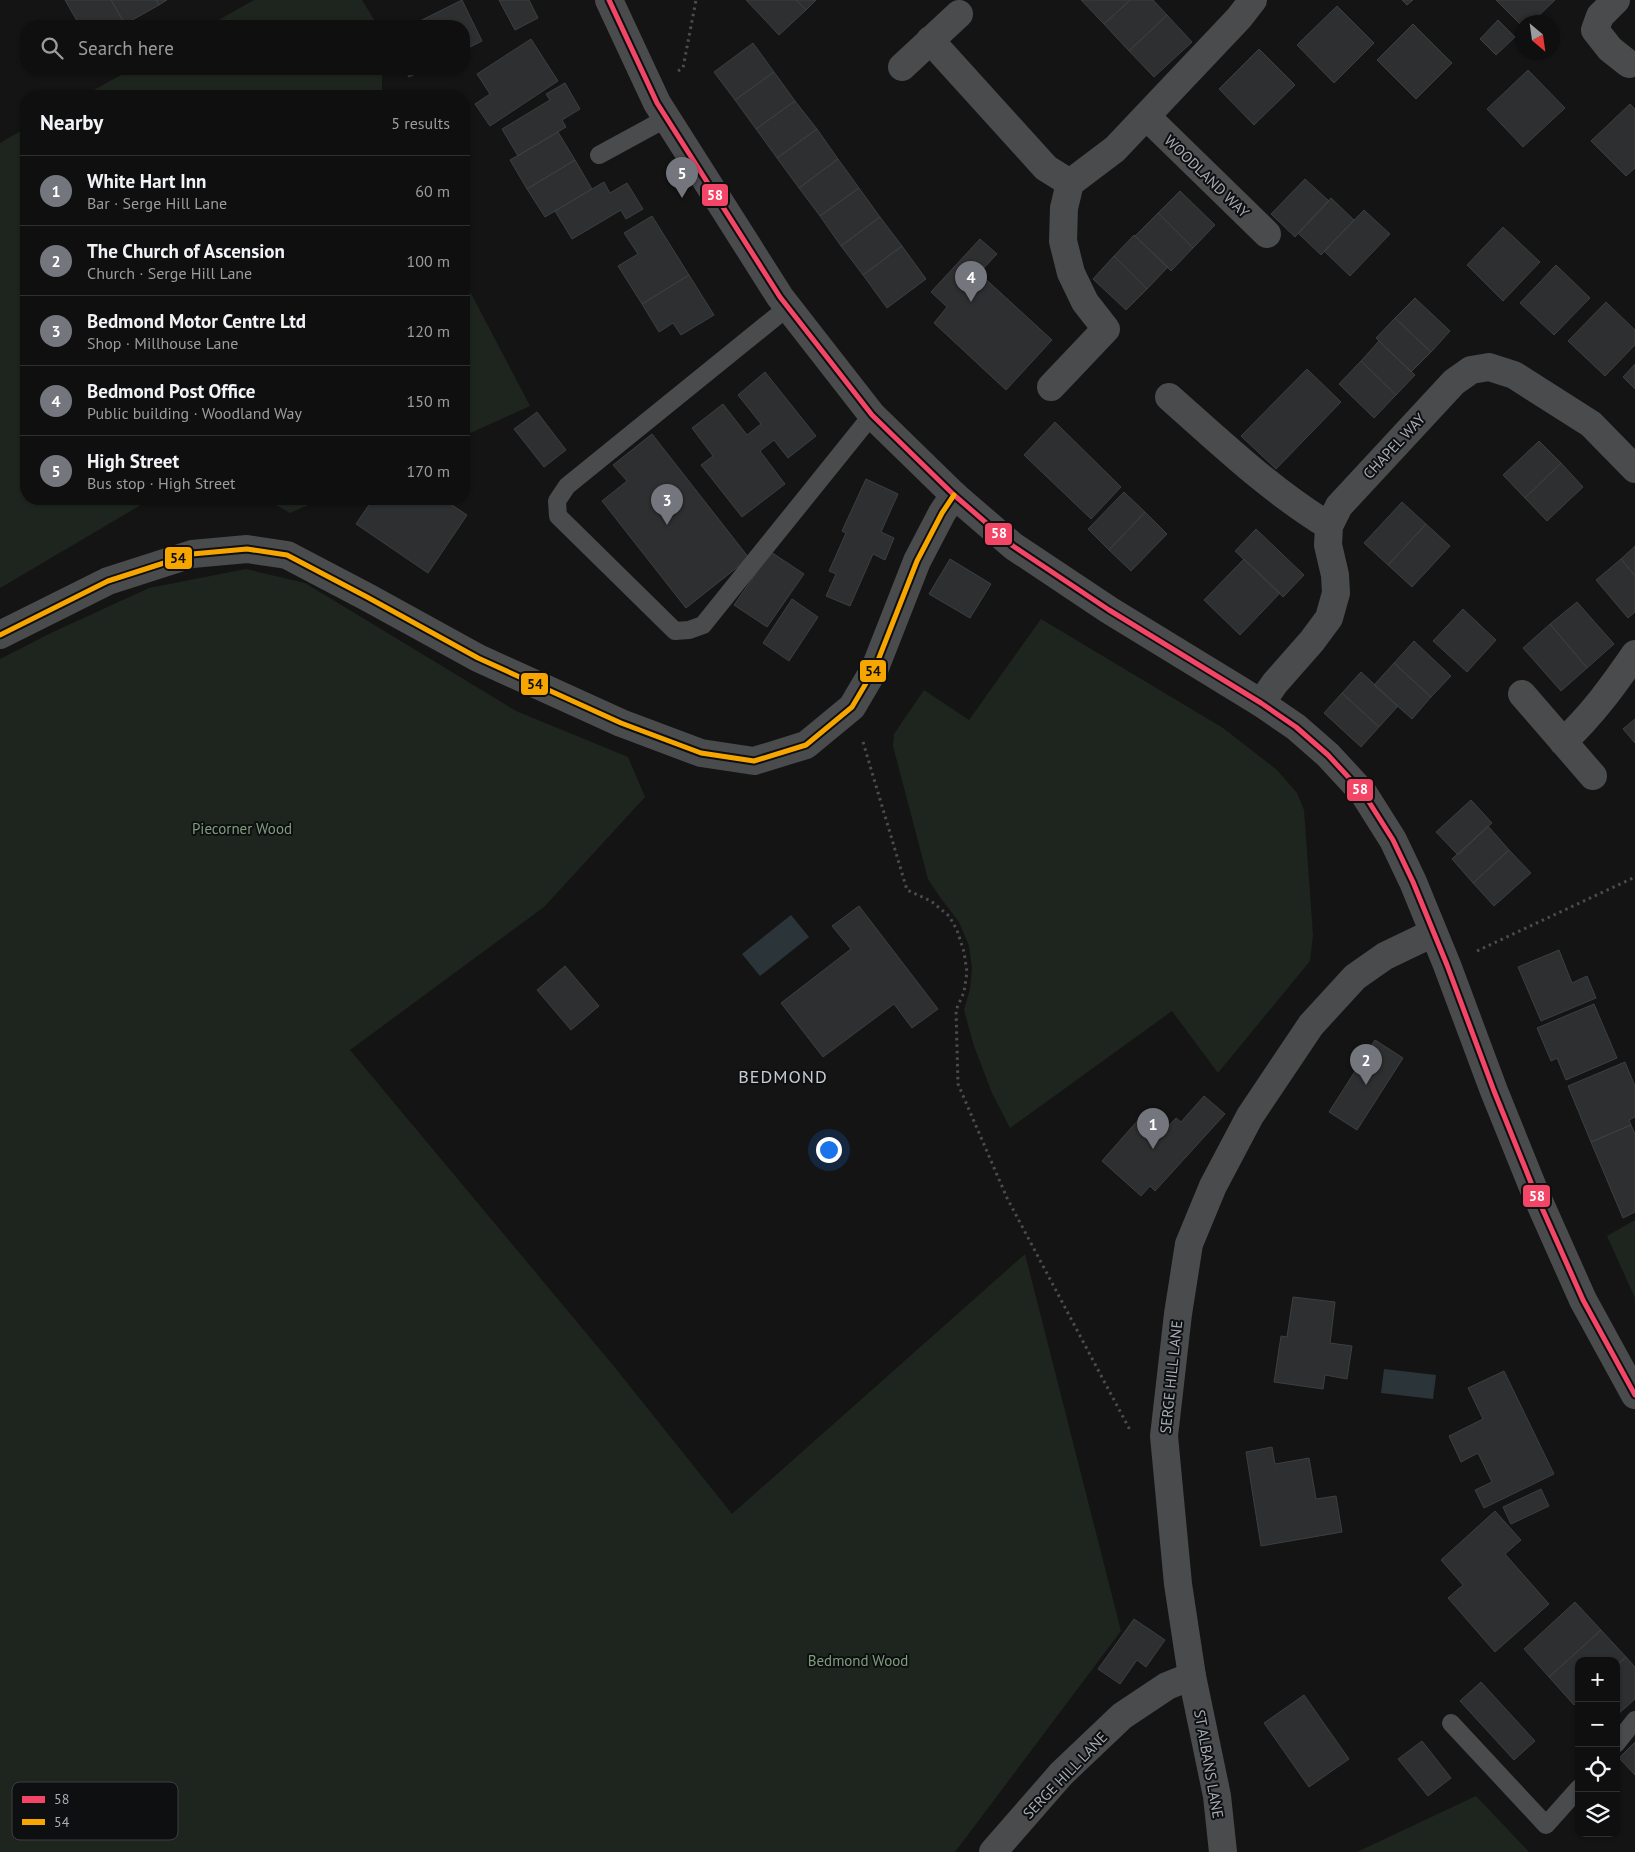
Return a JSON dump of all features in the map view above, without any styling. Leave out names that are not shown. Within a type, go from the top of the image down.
[{"type":"street","points":[[609,0],[650,88],[667,118],[788,307],[872,414],[954,495],[1013,546],[1109,610],[1261,704],[1296,728],[1321,750],[1364,794],[1393,840],[1413,882],[1538,1199],[1583,1300],[1635,1395]]},
{"type":"street","points":[[1051,387],[1106,329],[1085,302],[1070,273],[1063,242],[1064,208],[1070,183],[1115,150],[1239,18],[1253,0]]},
{"type":"street","points":[[1616,0],[1600,16],[1595,30],[1610,49],[1629,64]]},
{"type":"street","points":[[902,67],[959,14]]},
{"type":"street","points":[[930,40],[1046,168],[1070,183]]},
{"type":"street","name":"WOODLAND WAY","points":[[1147,117],[1267,234]]},
{"type":"street","name":"CHAPEL WAY","points":[[1261,704],[1275,683],[1312,641],[1329,618],[1336,593],[1335,575],[1328,545],[1329,526],[1339,506],[1454,382],[1471,370],[1489,367],[1514,375],[1591,424],[1635,469]]},
{"type":"street","points":[[1169,398],[1268,484],[1298,507],[1329,526]]},
{"type":"street","points":[[0,635],[108,581],[192,554],[247,549],[286,555],[478,658],[621,723],[701,753],[754,761],[806,744],[852,707],[875,668],[917,561],[954,495]]},
{"type":"street","points":[[1563,742],[1612,689],[1635,654]]},
{"type":"street","points":[[1522,694],[1593,776]]},
{"type":"street","name":"SERGE HILL LANE","points":[[993,1852],[1061,1774],[1122,1716],[1167,1686],[1192,1676],[1178,1584],[1164,1436],[1178,1314],[1189,1244],[1213,1186],[1250,1116],[1312,1025],[1355,977],[1385,956],[1433,933]]},
{"type":"street","name":"ST ALBANS LANE","points":[[1192,1676],[1217,1796],[1223,1852]]},
{"type":"lane","points":[[599,155],[667,118]]},
{"type":"lane","points":[[788,307],[566,486],[557,501],[558,516],[675,631],[689,630],[702,625],[872,414]]},
{"type":"lane","points":[[1620,1739],[1635,1720]]},
{"type":"lane","points":[[1451,1723],[1546,1825],[1575,1792]]},
{"type":"path","points":[[650,88],[683,68],[696,0]]},
{"type":"path","points":[[852,707],[907,890],[931,901],[949,916],[957,930],[964,952],[967,972],[964,992],[956,1010],[958,1084],[1007,1198],[1133,1437]]},
{"type":"path","points":[[1447,965],[1635,877]]},
{"type":"green space","points":[[254,0],[362,0],[374,20],[219,20]]},
{"type":"green space","points":[[121,75],[382,75],[382,90],[94,90]]},
{"type":"green space","points":[[20,131],[20,505],[141,505],[0,588],[0,143]]},
{"type":"green space","points":[[470,291],[530,406],[470,433]]},
{"type":"green space","points":[[276,505],[308,505],[290,513]]},
{"type":"green space","points":[[246,569],[305,583],[516,711],[628,757],[645,797],[544,907],[350,1050],[612,1364],[732,1514],[1025,1254],[1121,1631],[955,1852],[0,1852],[0,659],[53,632],[149,588]]},
{"type":"green space","points":[[1041,619],[1223,728],[1277,770],[1297,793],[1304,810],[1313,935],[1310,961],[1218,1073],[1172,1011],[1010,1128],[992,1093],[974,1046],[964,1010],[970,989],[972,968],[969,946],[959,922],[928,879],[893,746],[894,734],[924,690],[969,720]]},
{"type":"green space","points":[[1635,1220],[1635,1298],[1607,1236]]},
{"type":"green space","points":[[1476,1796],[1529,1852],[1357,1852]]},
{"type":"shaded area","points":[[791,915],[809,937],[760,976],[742,954]]},
{"type":"shaded area","points":[[1384,1369],[1436,1375],[1433,1399],[1381,1393]]},
{"type":"building","points":[[65,0],[111,0],[123,20],[77,20]]},
{"type":"building","points":[[111,0],[156,0],[159,5],[132,20],[123,20]]},
{"type":"building","points":[[156,0],[167,0],[159,5]]},
{"type":"building","points":[[462,0],[482,41],[470,47],[470,20],[422,20]]},
{"type":"building","points":[[499,0],[529,0],[538,18],[515,30]]},
{"type":"building","points":[[746,0],[796,0],[806,10],[779,35]]},
{"type":"building","points":[[796,0],[816,0],[806,10]]},
{"type":"building","points":[[1081,0],[1130,0],[1104,24]]},
{"type":"building","points":[[1130,0],[1153,0],[1167,15],[1129,51],[1104,24]]},
{"type":"building","points":[[1402,0],[1413,0],[1407,5]]},
{"type":"building","points":[[1496,0],[1555,0],[1539,15],[1515,15],[1515,19]]},
{"type":"building","points":[[1337,6],[1374,43],[1334,83],[1297,45]]},
{"type":"building","points":[[1167,15],[1192,42],[1154,77],[1129,51]]},
{"type":"building","points":[[1498,20],[1515,37],[1496,55],[1480,39]]},
{"type":"building","points":[[1413,24],[1452,63],[1416,99],[1377,60]]},
{"type":"building","points":[[531,39],[558,81],[490,126],[475,104],[490,94],[477,74]]},
{"type":"building","points":[[753,43],[774,72],[735,100],[714,72]]},
{"type":"building","points":[[1259,49],[1295,85],[1254,125],[1219,89]]},
{"type":"building","points":[[1528,70],[1565,108],[1523,147],[1487,109]]},
{"type":"building","points":[[774,72],[795,101],[756,129],[735,100]]},
{"type":"building","points":[[565,83],[580,109],[562,120],[566,127],[518,156],[502,129],[550,100],[546,94]]},
{"type":"building","points":[[795,101],[817,129],[777,158],[756,129]]},
{"type":"building","points":[[1630,104],[1635,109],[1635,168],[1626,176],[1591,141]]},
{"type":"building","points":[[817,129],[838,159],[799,188],[777,158]]},
{"type":"building","points":[[558,132],[575,160],[527,189],[510,160]]},
{"type":"building","points":[[838,159],[859,188],[820,216],[799,188]]},
{"type":"building","points":[[575,160],[592,189],[545,217],[527,189]]},
{"type":"building","points":[[1305,179],[1329,201],[1295,237],[1271,214]]},
{"type":"building","points":[[604,182],[610,193],[627,183],[643,209],[626,219],[621,210],[572,239],[555,211]]},
{"type":"building","points":[[859,188],[880,217],[841,246],[820,216]]},
{"type":"building","points":[[1180,191],[1215,225],[1193,248],[1158,213]]},
{"type":"building","points":[[1331,198],[1354,220],[1321,255],[1298,233]]},
{"type":"building","points":[[1364,210],[1390,234],[1350,276],[1324,251]]},
{"type":"building","points":[[1158,213],[1193,248],[1171,271],[1135,236]]},
{"type":"building","points":[[652,216],[689,275],[642,304],[618,266],[638,254],[624,233]]},
{"type":"building","points":[[880,217],[902,246],[863,275],[841,246]]},
{"type":"building","points":[[1503,227],[1540,262],[1503,301],[1467,265]]},
{"type":"building","points":[[1134,235],[1168,267],[1147,289],[1114,256]]},
{"type":"building","points":[[980,239],[997,254],[979,273],[1052,340],[1006,390],[934,323],[947,307],[931,292]]},
{"type":"building","points":[[902,246],[926,279],[887,308],[863,275]]},
{"type":"building","points":[[1114,256],[1147,289],[1126,310],[1093,279]]},
{"type":"building","points":[[1556,265],[1590,298],[1554,335],[1520,303]]},
{"type":"building","points":[[689,275],[714,315],[681,335],[673,323],[659,332],[642,304]]},
{"type":"building","points":[[1415,298],[1450,331],[1431,352],[1395,318]]},
{"type":"building","points":[[1606,302],[1635,330],[1635,345],[1605,376],[1568,341]]},
{"type":"building","points":[[1395,318],[1431,352],[1411,372],[1376,338]]},
{"type":"building","points":[[1379,341],[1415,375],[1396,395],[1361,361]]},
{"type":"building","points":[[1361,361],[1396,395],[1374,418],[1339,384]]},
{"type":"building","points":[[1635,364],[1635,389],[1623,377]]},
{"type":"building","points":[[1307,369],[1341,402],[1276,469],[1241,436]]},
{"type":"building","points":[[765,372],[816,436],[788,458],[774,440],[760,451],[785,484],[742,517],[701,465],[713,456],[692,428],[723,404],[747,435],[761,424],[738,395]]},
{"type":"building","points":[[537,412],[566,450],[544,467],[514,429]]},
{"type":"building","points":[[1055,422],[1121,487],[1091,519],[1024,455]]},
{"type":"building","points":[[652,434],[749,558],[686,608],[602,501],[627,481],[613,465]]},
{"type":"building","points":[[1539,441],[1561,463],[1525,498],[1503,475]]},
{"type":"building","points":[[1561,463],[1583,487],[1547,521],[1525,498]]},
{"type":"building","points":[[866,479],[898,494],[881,532],[894,538],[885,560],[873,554],[850,606],[826,596],[836,574],[829,571],[846,533],[842,531]]},
{"type":"building","points":[[1124,492],[1145,512],[1109,550],[1088,529]]},
{"type":"building","points":[[1402,502],[1426,524],[1388,565],[1364,543]]},
{"type":"building","points":[[369,505],[452,505],[467,515],[428,573],[356,524]]},
{"type":"building","points":[[1145,512],[1167,534],[1131,571],[1109,550]]},
{"type":"building","points":[[1426,524],[1450,546],[1412,587],[1388,565]]},
{"type":"building","points":[[1256,529],[1304,575],[1283,597],[1235,551]]},
{"type":"building","points":[[1635,546],[1635,576],[1621,559]]},
{"type":"building","points":[[771,552],[804,574],[767,627],[734,605]]},
{"type":"building","points":[[950,559],[991,584],[970,618],[929,594]]},
{"type":"building","points":[[1244,559],[1280,593],[1240,635],[1204,600]]},
{"type":"building","points":[[1621,559],[1635,576],[1635,612],[1628,618],[1596,580]]},
{"type":"building","points":[[792,599],[818,617],[789,661],[763,643]]},
{"type":"building","points":[[1577,602],[1614,644],[1587,668],[1550,624]]},
{"type":"building","points":[[1463,609],[1496,640],[1467,672],[1433,641]]},
{"type":"building","points":[[1550,624],[1587,668],[1561,691],[1523,648]]},
{"type":"building","points":[[1414,641],[1451,676],[1431,697],[1394,663]]},
{"type":"building","points":[[1394,663],[1431,697],[1412,719],[1374,685]]},
{"type":"building","points":[[1361,672],[1398,706],[1379,727],[1342,693]]},
{"type":"building","points":[[1342,693],[1379,727],[1361,747],[1324,713]]},
{"type":"building","points":[[1635,719],[1635,743],[1623,729]]},
{"type":"building","points":[[1471,800],[1492,823],[1458,855],[1436,832]]},
{"type":"building","points":[[1488,826],[1509,850],[1473,883],[1452,859]]},
{"type":"building","points":[[1509,850],[1531,873],[1494,906],[1473,883]]},
{"type":"building","points":[[859,906],[938,1009],[912,1028],[894,1004],[823,1057],[781,1003],[851,949],[832,926]]},
{"type":"building","points":[[1559,950],[1572,983],[1587,976],[1596,998],[1541,1021],[1518,967]]},
{"type":"building","points":[[565,966],[599,1006],[571,1030],[537,990]]},
{"type":"building","points":[[1594,1004],[1617,1058],[1566,1080],[1557,1058],[1551,1061],[1537,1028]]},
{"type":"building","points":[[1375,1040],[1403,1058],[1357,1130],[1329,1112]]},
{"type":"building","points":[[1625,1062],[1635,1086],[1635,1117],[1629,1120],[1631,1125],[1591,1142],[1568,1086]]},
{"type":"building","points":[[1204,1096],[1225,1114],[1155,1191],[1150,1186],[1141,1196],[1102,1161],[1139,1119],[1158,1137],[1176,1118],[1181,1122]]},
{"type":"building","points":[[1631,1125],[1635,1134],[1635,1212],[1623,1218],[1591,1142]]},
{"type":"building","points":[[1293,1297],[1335,1302],[1330,1343],[1352,1346],[1347,1379],[1325,1375],[1323,1389],[1274,1382],[1281,1336],[1287,1337]]},
{"type":"building","points":[[1504,1371],[1554,1474],[1484,1508],[1475,1490],[1492,1482],[1478,1453],[1461,1462],[1449,1436],[1483,1419],[1468,1388]]},
{"type":"building","points":[[1272,1447],[1275,1464],[1309,1458],[1316,1499],[1336,1496],[1342,1532],[1261,1546],[1246,1452]]},
{"type":"building","points":[[1541,1489],[1549,1506],[1511,1524],[1503,1507]]},
{"type":"building","points":[[1495,1511],[1521,1540],[1505,1554],[1549,1604],[1495,1652],[1448,1598],[1463,1585],[1441,1560]]},
{"type":"building","points":[[1575,1602],[1601,1630],[1549,1677],[1524,1649]]},
{"type":"building","points":[[1134,1619],[1165,1640],[1146,1667],[1137,1660],[1120,1684],[1098,1669]]},
{"type":"building","points":[[1601,1630],[1626,1657],[1620,1662],[1620,1657],[1575,1657],[1574,1705],[1549,1677]]},
{"type":"building","points":[[1626,1657],[1635,1667],[1635,1699],[1620,1712],[1620,1702],[1620,1662]]},
{"type":"building","points":[[1481,1682],[1535,1741],[1514,1760],[1460,1701]]},
{"type":"building","points":[[1304,1695],[1349,1759],[1309,1787],[1264,1723]]},
{"type":"building","points":[[1422,1741],[1451,1778],[1428,1796],[1398,1759]]},
{"type":"building","points":[[1635,1742],[1635,1775],[1620,1759]]},
{"type":"transit line","name":"58","points":[[609,0],[657,103],[780,297],[872,415],[954,495],[1013,546],[1109,610],[1261,703],[1296,727],[1328,755],[1364,794],[1393,840],[1413,882],[1534,1190],[1583,1300],[1635,1395]]},
{"type":"transit line","name":"54","points":[[0,635],[108,581],[192,554],[247,549],[287,555],[478,658],[621,723],[701,753],[754,761],[806,745],[852,707],[875,668],[917,561],[942,513],[954,495]]},
{"type":"place","name":"High Street","points":[[682,198]]},
{"type":"place","name":"Bedmond Post Office","points":[[971,302]]},
{"type":"place","name":"Bedmond Motor Centre Ltd","points":[[667,525]]},
{"type":"place","name":"The Church of Ascension","points":[[1366,1085]]},
{"type":"place","name":"White Hart Inn","points":[[1153,1149]]},
{"type":"district","name":"BEDMOND","points":[[783,1076]]},
{"type":"park label","name":"Piecorner Wood","points":[[242,828]]},
{"type":"park label","name":"Bedmond Wood","points":[[858,1660]]}]
